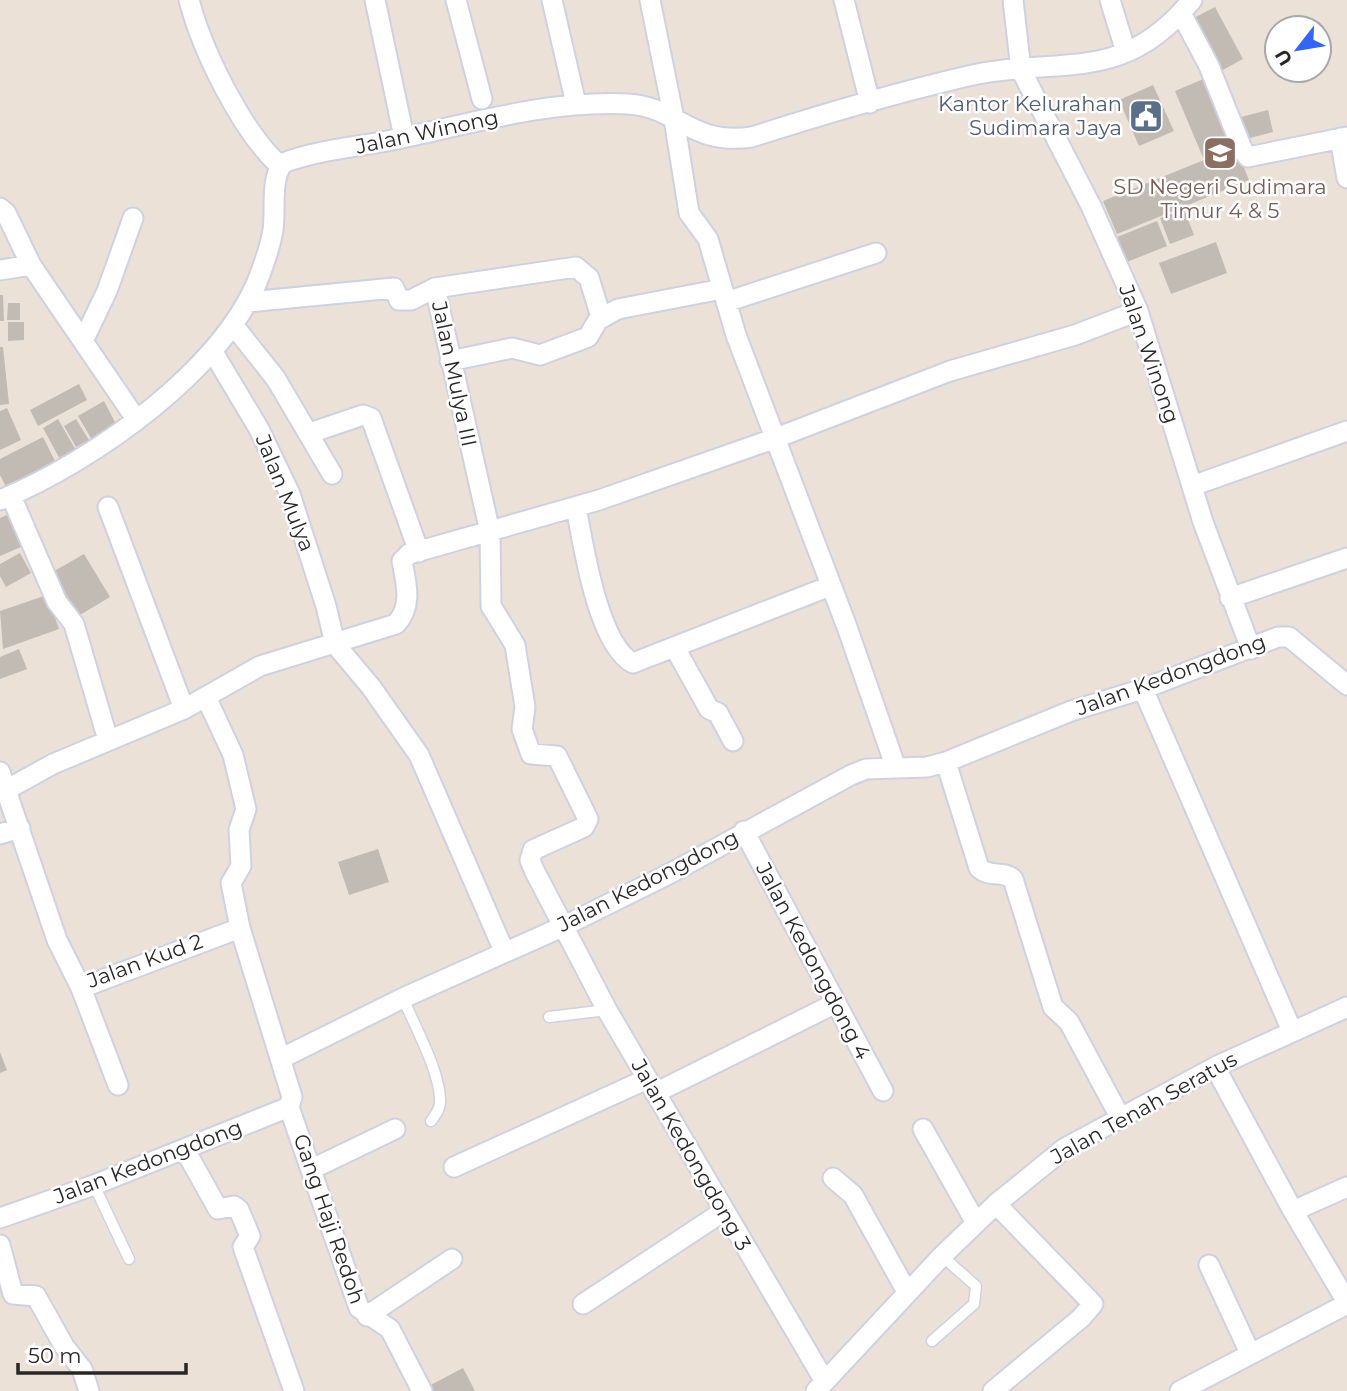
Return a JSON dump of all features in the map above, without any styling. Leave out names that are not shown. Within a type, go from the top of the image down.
[{"type":"street","points":[[108,740],[74,624],[57,602],[5,498],[72,461],[136,419],[213,352],[233,326],[263,268],[273,230],[280,166],[265,153],[210,60],[189,0]]},
{"type":"street","points":[[374,0],[404,137]]},
{"type":"street","points":[[456,0],[482,99]]},
{"type":"street","points":[[552,0],[576,104]]},
{"type":"street","points":[[650,0],[674,119],[686,205],[692,220],[708,239],[724,296],[896,768]]},
{"type":"street","points":[[844,0],[870,103]]},
{"type":"street","name":"Jalan Winong","points":[[1013,0],[1021,70],[1091,206],[1138,311],[1192,485],[1230,598],[1251,649]]},
{"type":"street","points":[[1110,0],[1126,52]]},
{"type":"street","points":[[1021,70],[1077,66],[1126,52],[1149,43],[1187,7],[1246,156],[1252,158],[1344,137],[1347,178]]},
{"type":"street","name":"Jalan Winong","points":[[280,166],[288,161],[576,104],[648,106],[701,134],[729,140],[752,137],[970,75],[1021,70]]},
{"type":"street","points":[[0,208],[6,213],[31,265],[136,419]]},
{"type":"street","points":[[83,341],[107,291],[132,218]]},
{"type":"street","points":[[450,361],[512,348],[540,355],[588,337],[601,317],[635,304],[724,296],[876,253]]},
{"type":"street","points":[[0,270],[31,265]]},
{"type":"street","points":[[435,288],[576,267],[589,278],[601,317]]},
{"type":"street","name":"Jalan Mulya III","points":[[247,302],[394,288],[399,300],[411,300],[435,288],[490,532],[491,606],[514,645],[525,707],[523,733],[531,754],[557,756],[588,819],[584,827],[538,847],[531,853],[534,870],[562,927]]},
{"type":"street","points":[[3,781],[184,709],[260,666],[396,624],[402,617],[407,591],[402,561],[419,552],[576,507],[776,438],[950,371],[1075,335],[1138,311]]},
{"type":"street","points":[[233,326],[276,379],[332,474]]},
{"type":"street","name":"Jalan Mulya","points":[[213,352],[259,429],[290,495],[321,586],[335,644]]},
{"type":"street","points":[[310,433],[363,415],[371,418],[419,552]]},
{"type":"street","points":[[1192,485],[1347,431]]},
{"type":"street","points":[[108,507],[184,709]]},
{"type":"street","points":[[576,507],[588,573],[616,645],[633,663],[830,586]]},
{"type":"street","points":[[1230,598],[1347,558]]},
{"type":"street","name":"Jalan Kedongdong","points":[[282,1058],[403,998],[562,927],[669,874],[744,831],[866,769],[928,767],[946,762],[1071,711],[1143,690],[1278,637],[1289,637],[1347,685]]},
{"type":"street","points":[[335,644],[372,687],[419,755],[504,951]]},
{"type":"street","points":[[675,648],[709,709],[718,713],[733,741]]},
{"type":"street","points":[[1143,690],[1292,1031]]},
{"type":"street","points":[[206,697],[230,746],[246,808],[239,830],[241,866],[231,883],[240,928],[282,1058],[292,1097],[289,1107]]},
{"type":"street","points":[[946,762],[979,868],[987,874],[1006,874],[1013,879],[1051,1001],[1069,1023],[1120,1117]]},
{"type":"street","name":"Jalan Kud 2","points":[[3,781],[57,940],[81,988],[240,928]]},
{"type":"street","points":[[0,834],[20,828]]},
{"type":"street","name":"Jalan Kedongdong 4","points":[[744,831],[834,1004],[883,1091]]},
{"type":"street","name":"Jalan Kedongdong 3","points":[[562,927],[820,1386]]},
{"type":"street","points":[[81,988],[118,1086]]},
{"type":"street","points":[[453,1167],[651,1086],[834,1004]]},
{"type":"street","name":"Jalan Tenah Seratus","points":[[820,1386],[942,1256],[996,1204],[1065,1148],[1215,1067],[1347,1007]]},
{"type":"street","points":[[1180,1391],[1347,1303],[1293,1211],[1215,1067]]},
{"type":"street","name":"Jalan Kedongdong","points":[[0,1218],[94,1185],[289,1107]]},
{"type":"street","name":"Gang Haji Redoh","points":[[289,1107],[359,1308],[367,1316],[390,1329],[422,1391]]},
{"type":"street","points":[[312,1169],[395,1129]]},
{"type":"street","points":[[923,1129],[976,1223]]},
{"type":"street","points":[[184,1150],[218,1209],[234,1206],[239,1210],[250,1236],[243,1247],[294,1391]]},
{"type":"street","points":[[834,1178],[853,1195],[907,1292]]},
{"type":"street","points":[[1293,1211],[1347,1186]]},
{"type":"street","points":[[993,1391],[1081,1318],[1093,1304],[996,1204]]},
{"type":"street","points":[[583,1304],[724,1211]]},
{"type":"street","points":[[0,1245],[13,1294],[36,1296],[64,1346],[82,1369],[89,1391]]},
{"type":"street","points":[[367,1316],[452,1259]]},
{"type":"street","points":[[1209,1265],[1250,1353]]},
{"type":"lane","points":[[403,998],[436,1080],[440,1101],[438,1111],[431,1121]]},
{"type":"lane","points":[[549,1017],[607,1010]]},
{"type":"lane","points":[[94,1185],[129,1259]]},
{"type":"lane","points":[[932,1341],[974,1304],[977,1296],[976,1286],[942,1256]]},
{"type":"building","points":[[1215,7],[1243,59],[1219,72],[1192,19]]},
{"type":"building","name":"SD Negeri Sudimara Timur 4 & 5","points":[[1208,77],[1249,180],[1117,234],[1103,201],[1204,160],[1175,91]]},
{"type":"building","name":"Kantor Kelurahan Sudimara Jaya","points":[[1153,85],[1174,131],[1139,146],[1119,100]]},
{"type":"building","points":[[1268,110],[1273,132],[1246,139],[1241,117]]},
{"type":"building","points":[[1184,209],[1194,235],[1170,244],[1160,218]]},
{"type":"building","points":[[1157,221],[1167,246],[1127,262],[1117,237]]},
{"type":"building","points":[[1216,242],[1227,273],[1171,294],[1159,263]]},
{"type":"building","points":[[0,295],[3,295],[4,321],[0,321]]},
{"type":"building","points":[[8,303],[20,303],[20,320],[7,320]]},
{"type":"building","points":[[8,322],[24,322],[24,340],[8,341]]},
{"type":"building","points":[[0,347],[3,347],[9,404],[0,405]]},
{"type":"building","points":[[79,384],[87,400],[38,426],[30,410]]},
{"type":"building","points":[[104,401],[117,426],[92,440],[78,416]]},
{"type":"building","points":[[7,408],[21,440],[0,450],[0,411]]},
{"type":"building","points":[[58,419],[78,454],[62,463],[43,428]]},
{"type":"building","points":[[76,419],[89,440],[76,447],[64,426]]},
{"type":"building","points":[[43,437],[55,461],[6,487],[0,475],[0,459]]},
{"type":"building","points":[[7,515],[21,547],[0,556],[0,518]]},
{"type":"building","points":[[20,553],[31,573],[6,587],[0,576],[0,564]]},
{"type":"building","points":[[84,554],[110,597],[75,618],[49,574]]},
{"type":"building","points":[[47,595],[59,629],[3,649],[0,611]]},
{"type":"building","points":[[19,649],[27,669],[0,679],[0,657]]},
{"type":"building","points":[[378,849],[389,882],[349,895],[338,862]]},
{"type":"building","points":[[0,1052],[7,1070],[0,1073]]},
{"type":"building","points":[[463,1368],[475,1391],[427,1391],[425,1388]]},
{"type":"place","name":"Kantor Kelurahan Sudimara Jaya","points":[[1146,116]]},
{"type":"place","name":"SD Negeri Sudimara Timur 4 & 5","points":[[1220,153]]}]
